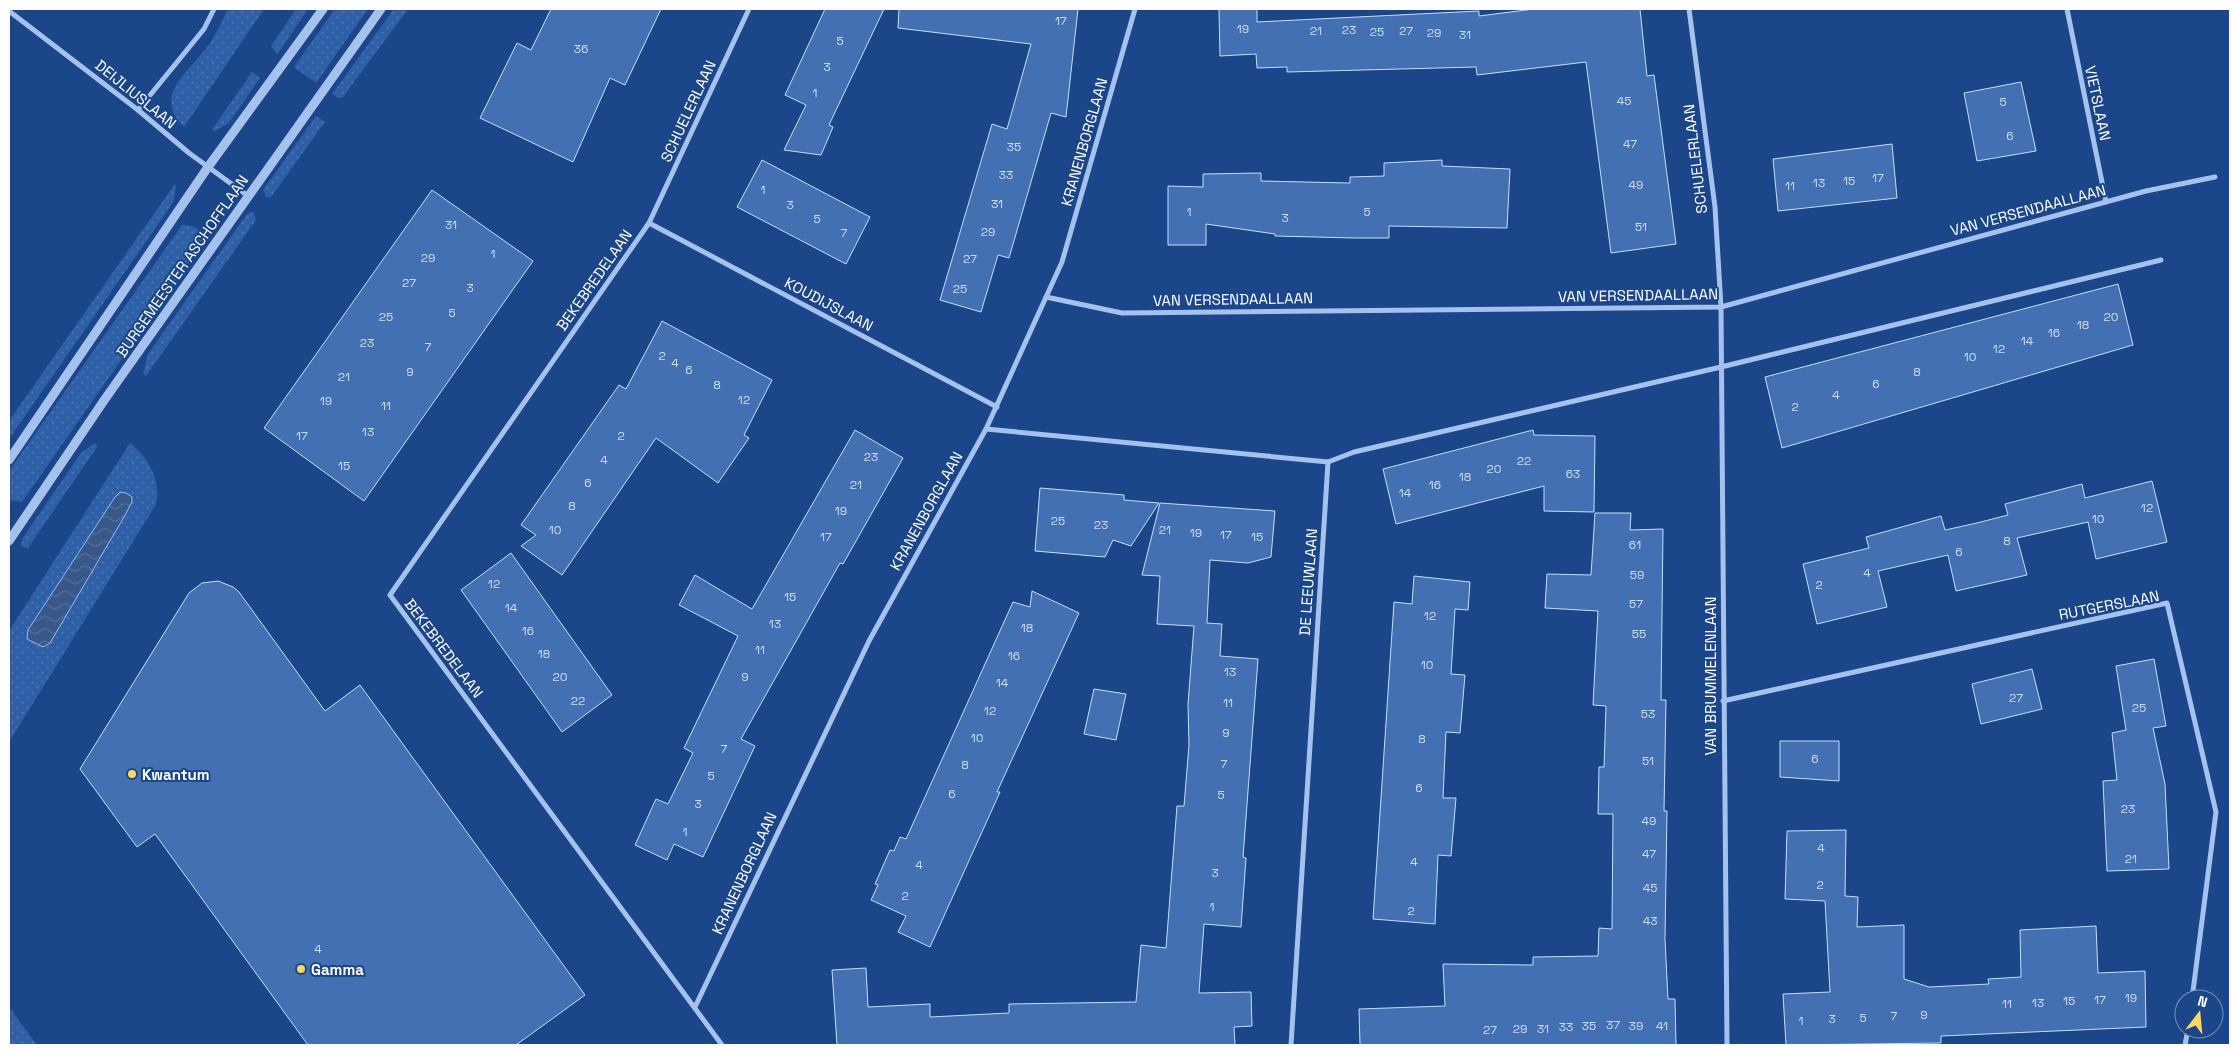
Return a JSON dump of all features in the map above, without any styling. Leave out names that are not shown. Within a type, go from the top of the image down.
[{"type":"street","points":[[138,110],[204,29],[214,9]]},
{"type":"street","points":[[9,460],[208,167],[323,9]]},
{"type":"street","name":"BURGEMEESTER ASCHOFFLAAN","points":[[9,541],[248,196],[381,9]]},
{"type":"street","name":"SCHUELERLAAN","points":[[649,223],[750,9]]},
{"type":"street","name":"KRANENBORGLAAN","points":[[695,1007],[869,641],[997,407],[1062,262],[1135,9]]},
{"type":"street","name":"SCHUELERLAAN","points":[[1689,9],[1714,207],[1721,307]]},
{"type":"street","name":"VIETSLAAN","points":[[2067,9],[2106,202]]},
{"type":"street","name":"DEIJLIUSLAAN","points":[[9,11],[138,110],[208,167],[248,196]]},
{"type":"street","name":"VAN VERSENDAALLAAN","points":[[1046,297],[1122,312],[1721,307],[2146,191],[2215,177]]},
{"type":"street","name":"KOUDIJSLAAN","points":[[649,223],[997,407]]},
{"type":"street","name":"BEKEBREDELAAN","points":[[649,223],[390,596],[695,1007]]},
{"type":"street","points":[[986,429],[1328,462],[1354,452],[1721,367],[2161,260]]},
{"type":"street","name":"VAN BRUMMELENLAAN","points":[[1721,307],[1727,1045]]},
{"type":"street","name":"DE LEEUWLAAN","points":[[1291,1045],[1328,462]]},
{"type":"street","name":"RUTGERSLAAN","points":[[1723,701],[2167,603],[2216,812],[2193,989]]},
{"type":"street","points":[[695,1007],[722,1045]]},
{"type":"shaded area","points":[[228,9],[264,9],[184,127],[175,115],[171,105],[172,94],[183,75],[211,42]]},
{"type":"shaded area","points":[[296,9],[308,9],[277,55],[271,46]]},
{"type":"shaded area","points":[[335,9],[368,9],[316,83],[294,67]]},
{"type":"shaded area","points":[[394,9],[408,9],[343,97],[339,98],[332,94]]},
{"type":"shaded area","points":[[252,72],[260,78],[229,123],[213,132],[213,128]]},
{"type":"shaded area","points":[[316,116],[325,122],[271,197],[266,197],[263,190]]},
{"type":"shaded area","points":[[174,185],[176,186],[174,200],[170,207],[9,439],[9,421]]},
{"type":"shaded area","points":[[253,212],[256,220],[146,376],[143,374],[148,354],[247,214]]},
{"type":"shaded area","points":[[182,225],[197,228],[205,240],[22,502],[9,500],[9,471]]},
{"type":"shaded area","points":[[95,443],[97,447],[28,548],[21,546],[22,539],[81,453]]},
{"type":"shaded area","points":[[130,443],[143,455],[152,471],[157,489],[155,506],[9,742],[9,631]]},
{"type":"shaded area","points":[[9,1007],[37,1045],[9,1045]]},
{"type":"water","points":[[120,492],[132,497],[132,502],[50,643],[43,647],[27,639],[28,630]]},
{"type":"building","points":[[551,9],[661,9],[625,85],[610,78],[573,162],[480,118],[517,43],[531,50]]},
{"type":"building","points":[[825,9],[884,9],[829,125],[833,127],[821,155],[784,150],[806,105],[785,95]]},
{"type":"building","points":[[899,9],[1078,9],[1066,117],[1051,113],[1009,258],[998,255],[981,312],[940,300],[992,124],[1007,129],[1031,44],[898,28]]},
{"type":"building","points":[[1219,9],[1257,9],[1257,22],[1479,11],[1479,16],[1534,9],[1640,9],[1647,76],[1654,75],[1676,244],[1611,253],[1586,62],[1477,75],[1476,67],[1287,72],[1287,67],[1257,68],[1256,54],[1220,56]]},
{"type":"building","points":[[2021,82],[2036,151],[1977,161],[1964,93]]},
{"type":"building","points":[[1892,144],[1897,198],[1778,211],[1773,159]]},
{"type":"building","points":[[762,160],[870,217],[846,264],[737,207]]},
{"type":"building","points":[[1442,160],[1442,166],[1510,169],[1507,228],[1389,226],[1389,238],[1355,238],[1275,236],[1275,234],[1206,224],[1206,245],[1168,245],[1168,186],[1203,187],[1203,174],[1261,173],[1261,181],[1350,183],[1350,177],[1384,176],[1384,163]]},
{"type":"building","points":[[432,190],[533,261],[364,501],[264,428]]},
{"type":"building","points":[[2118,284],[2133,345],[1782,448],[1765,377]]},
{"type":"building","points":[[662,321],[772,380],[744,435],[749,438],[718,483],[656,438],[562,575],[521,546],[536,535],[521,525],[619,385],[626,389]]},
{"type":"building","points":[[855,430],[903,458],[843,564],[840,563],[741,739],[755,746],[703,857],[674,844],[667,860],[635,845],[656,799],[668,804],[693,753],[684,748],[738,636],[679,605],[695,575],[752,609]]},
{"type":"building","points":[[1533,430],[1534,435],[1595,436],[1594,512],[1544,511],[1544,486],[1396,524],[1383,469]]},
{"type":"building","points":[[2152,481],[2167,542],[2096,559],[2088,522],[2017,538],[2027,575],[1956,591],[1948,555],[1878,571],[1887,607],[1817,624],[1803,564],[1869,548],[1866,537],[1941,516],[1945,530],[1977,523],[2008,515],[2005,504],[2082,484],[2085,498]]},
{"type":"building","points":[[1040,488],[1124,495],[1124,500],[1159,503],[1131,546],[1113,540],[1105,557],[1035,551]]},
{"type":"building","points":[[1160,503],[1275,511],[1271,557],[1248,563],[1210,560],[1207,623],[1222,624],[1220,656],[1258,659],[1243,857],[1246,858],[1241,927],[1204,924],[1199,993],[1251,992],[1252,1026],[1234,1027],[1235,1045],[837,1045],[832,970],[866,968],[868,1007],[930,1004],[930,1017],[1009,1013],[1009,1004],[1136,1002],[1141,945],[1166,948],[1177,806],[1184,806],[1189,745],[1188,704],[1194,626],[1157,624],[1160,576],[1142,575]]},
{"type":"building","points":[[1595,513],[1631,513],[1630,530],[1663,529],[1661,700],[1666,700],[1664,811],[1667,811],[1665,939],[1668,999],[1675,999],[1676,1045],[1360,1045],[1359,1009],[1445,1006],[1443,964],[1533,965],[1533,957],[1598,956],[1599,928],[1612,929],[1613,814],[1598,814],[1599,767],[1604,767],[1606,706],[1593,705],[1598,611],[1545,608],[1547,574],[1591,575]]},
{"type":"building","points":[[511,553],[612,695],[562,732],[461,590]]},
{"type":"building","points":[[1414,576],[1470,582],[1468,610],[1455,609],[1451,674],[1465,675],[1460,733],[1446,732],[1443,798],[1456,798],[1451,856],[1438,855],[1435,924],[1373,919],[1394,602],[1412,604]]},
{"type":"building","points":[[218,581],[233,587],[239,592],[325,711],[360,685],[585,995],[516,1045],[308,1045],[155,834],[137,847],[80,769],[189,593],[202,583]]},
{"type":"building","points":[[1032,591],[1079,613],[997,792],[1000,792],[930,947],[898,932],[906,916],[871,900],[878,885],[875,884],[890,850],[894,851],[900,837],[906,839],[1013,602],[1030,607]]},
{"type":"building","points":[[2154,659],[2166,726],[2153,728],[2165,784],[2169,869],[2107,871],[2103,781],[2117,780],[2112,733],[2126,730],[2116,666]]},
{"type":"building","points":[[2032,669],[2042,709],[1981,724],[1972,684]]},
{"type":"building","points":[[1094,689],[1126,694],[1116,740],[1084,734]]},
{"type":"building","points":[[1780,741],[1839,741],[1839,781],[1780,777]]},
{"type":"building","points":[[1846,830],[1845,896],[1858,897],[1857,927],[1904,925],[1904,979],[1929,987],[1989,984],[1988,979],[2021,977],[2020,930],[2096,926],[2098,973],[2145,971],[2146,1027],[1941,1036],[1941,1043],[1786,1045],[1783,994],[1830,992],[1825,901],[1785,899],[1787,831]]},
{"type":"place","name":"Kwantum","points":[[132,774]]},
{"type":"place","name":"Gamma","points":[[301,969]]}]
